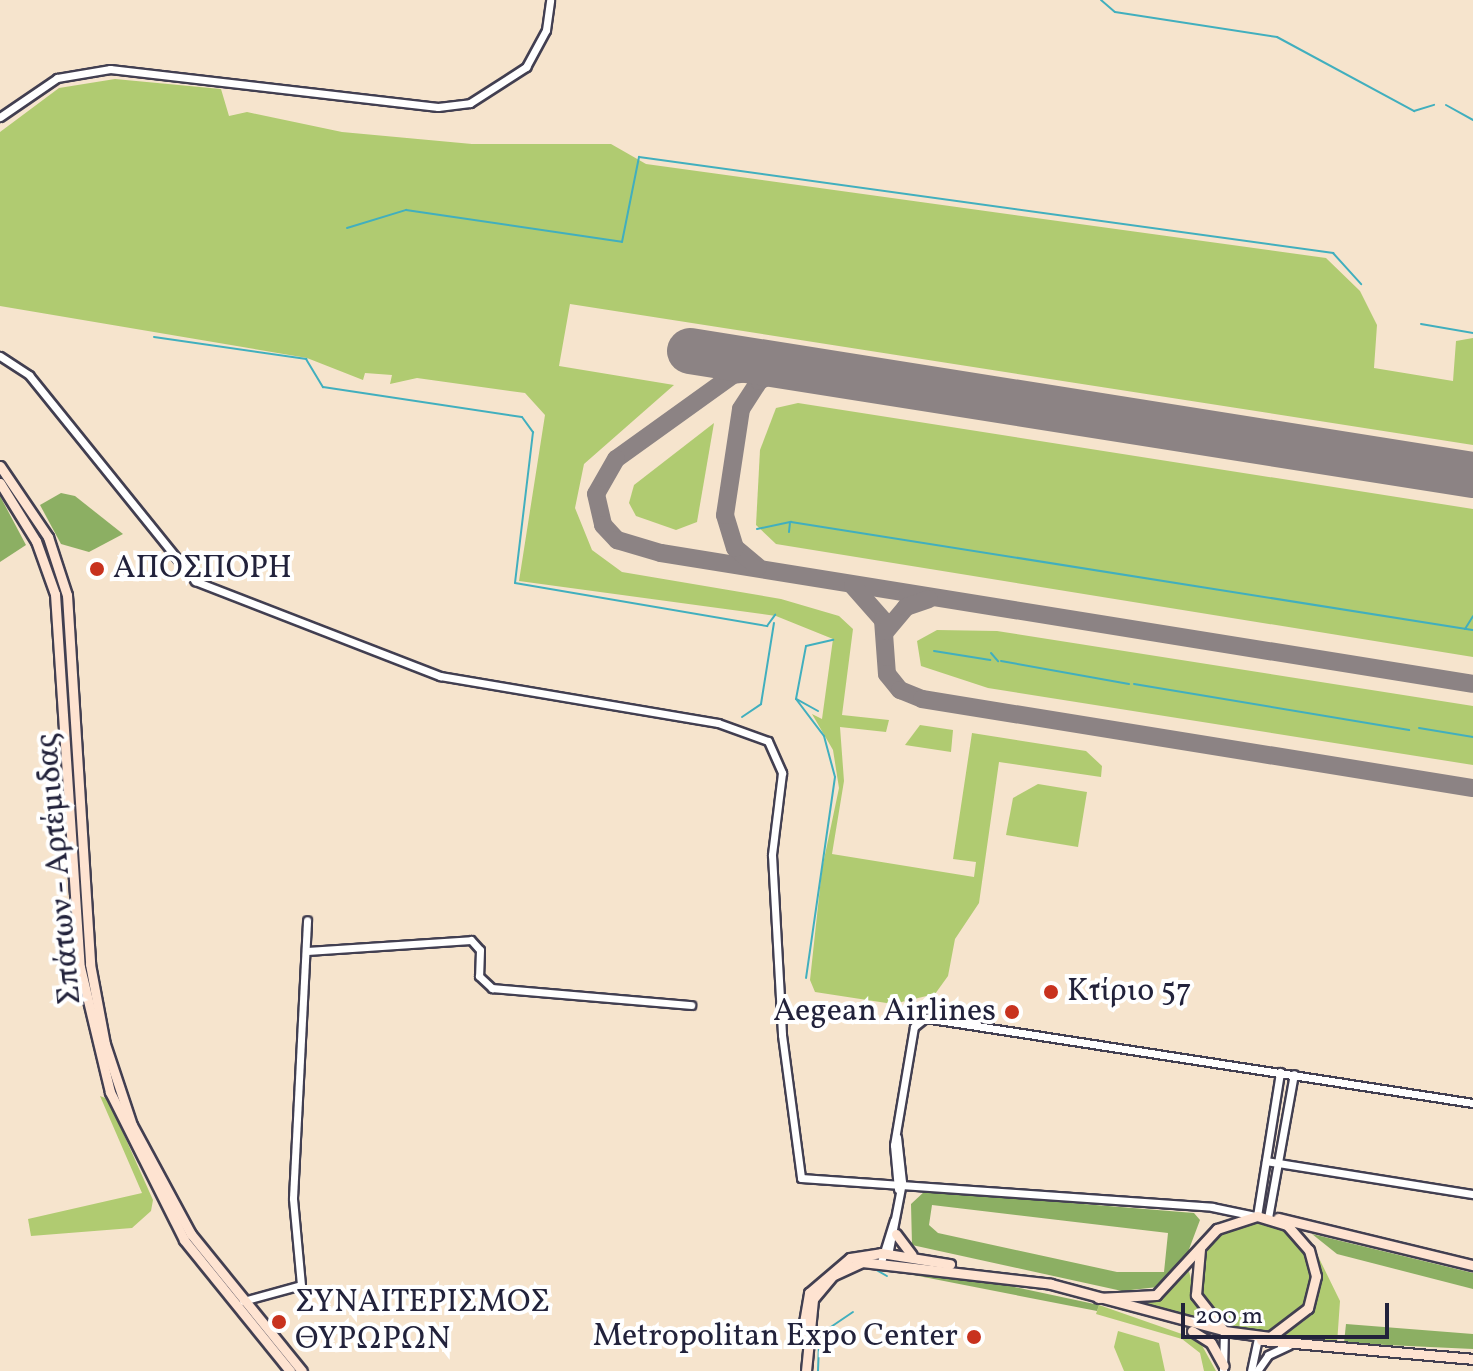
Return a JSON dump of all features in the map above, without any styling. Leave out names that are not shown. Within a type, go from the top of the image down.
[{"type":"main road","name":"Σπάτων - Αρτέμιδας","points":[[0,466],[48,537],[67,595],[88,951],[105,1044],[148,1159],[243,1301],[302,1371]]},
{"type":"main road","name":"Σπάτων - Αρτέμιδας","points":[[0,483],[36,541],[55,594],[80,967],[110,1092],[184,1240],[290,1371]]},
{"type":"main road","points":[[1098,1298],[1156,1295],[1225,1224],[1256,1216],[1473,1265]]},
{"type":"main road","points":[[1258,1339],[1298,1321],[1316,1282],[1304,1240],[1269,1218]]},
{"type":"main road","points":[[896,1234],[919,1259]]},
{"type":"main road","points":[[1200,1249],[1196,1295],[1224,1330]]},
{"type":"main road","points":[[805,1371],[800,1321],[813,1287],[850,1258],[919,1259],[1001,1275],[1098,1298],[1187,1325],[1289,1345],[1473,1359]]},
{"type":"main road","points":[[885,1258],[1001,1275]]},
{"type":"main road","points":[[1187,1325],[1211,1343],[1223,1368]]},
{"type":"street","points":[[0,117],[57,78],[110,69],[438,107],[470,103],[526,67],[546,30],[550,0]]},
{"type":"street","points":[[0,356],[29,375],[195,581],[440,676],[718,723],[764,738],[782,773],[772,855],[795,1170],[801,1178],[1256,1216],[1280,1072]]},
{"type":"street","points":[[243,1301],[301,1285],[293,1198],[307,920]]},
{"type":"street","points":[[307,951],[471,940],[480,950],[479,976],[492,988],[691,1005]]},
{"type":"street","points":[[885,1258],[896,1234],[897,1137],[914,1027],[925,1018],[1473,1103]]},
{"type":"street","points":[[1269,1218],[1294,1074]]},
{"type":"street","points":[[1266,1161],[1473,1194]]},
{"type":"street","points":[[885,1258],[897,1210]]},
{"type":"street","points":[[1223,1368],[1224,1330]]},
{"type":"street","points":[[1251,1371],[1258,1339]]},
{"type":"street","points":[[1257,1371],[1289,1345]]},
{"type":"green space","points":[[115,79],[221,89],[229,116],[247,112],[342,132],[472,144],[611,144],[646,164],[1326,258],[1360,291],[1377,325],[1374,368],[1453,381],[1456,341],[1473,338],[1473,445],[570,304],[559,366],[674,385],[584,464],[575,508],[592,550],[622,572],[781,599],[839,616],[853,629],[842,715],[889,720],[886,732],[840,727],[844,781],[832,854],[974,877],[976,862],[953,859],[972,733],[1086,751],[1102,766],[1101,777],[999,762],[979,903],[955,939],[948,976],[935,994],[893,1004],[815,992],[810,980],[822,869],[839,788],[833,750],[812,714],[822,719],[833,639],[776,616],[519,581],[545,415],[525,393],[417,378],[390,384],[392,375],[365,373],[363,380],[307,358],[0,306],[0,132],[59,88]]},
{"type":"green space","points":[[798,403],[1473,509],[1473,657],[776,544],[756,525],[760,450],[776,408]]},
{"type":"green space","points":[[714,423],[697,522],[676,530],[636,516],[629,503],[634,485]]},
{"type":"green space","points":[[61,493],[75,496],[123,534],[89,552],[61,544],[40,505]]},
{"type":"green space","points":[[0,496],[26,545],[0,562]]},
{"type":"green space","points":[[937,630],[997,631],[1473,706],[1473,765],[988,688],[921,666],[917,641]]},
{"type":"green space","points":[[920,725],[953,730],[951,752],[905,745]]},
{"type":"green space","points":[[1038,784],[1087,792],[1078,847],[1006,835],[1013,798]]},
{"type":"green space","points":[[100,1096],[108,1099],[153,1200],[151,1211],[132,1228],[31,1236],[28,1219],[142,1193]]},
{"type":"green space","points":[[925,1191],[1194,1213],[1200,1220],[1185,1260],[1158,1287],[1122,1291],[912,1245],[911,1204]],"holes":[[[932,1205],[1168,1233],[1164,1272],[1117,1272],[938,1233],[929,1225]]]},
{"type":"green space","points":[[1255,1223],[1276,1227],[1294,1239],[1306,1257],[1310,1278],[1306,1299],[1294,1317],[1276,1329],[1255,1333],[1234,1329],[1216,1317],[1204,1299],[1200,1278],[1204,1257],[1216,1239],[1234,1227]]},
{"type":"green space","points":[[1312,1234],[1473,1273],[1473,1289],[1337,1254]]},
{"type":"green space","points":[[1315,1250],[1340,1301],[1337,1344],[1277,1340],[1304,1321],[1317,1299]]},
{"type":"green space","points":[[1189,1271],[1201,1325],[1139,1304],[1166,1295]]},
{"type":"green space","points":[[898,1272],[1005,1285],[1099,1305],[1097,1311]]},
{"type":"green space","points":[[1099,1305],[1199,1340],[1216,1371],[1204,1371],[1200,1353],[1182,1339],[1096,1314]]},
{"type":"green space","points":[[1346,1324],[1473,1334],[1473,1349],[1344,1343]]},
{"type":"green space","points":[[1118,1331],[1159,1343],[1165,1371],[1124,1371],[1114,1347]]},
{"type":"waterway","points":[[1101,0],[1115,12],[1277,37],[1414,111],[1434,105]]},
{"type":"waterway","points":[[1446,105],[1473,120]]},
{"type":"waterway","points":[[347,228],[406,210],[622,242],[639,157],[1333,253],[1361,284]]},
{"type":"waterway","points":[[1421,324],[1473,333]]},
{"type":"waterway","points":[[154,337],[306,359],[323,387],[522,417],[533,432],[515,583],[767,626],[775,615]]},
{"type":"waterway","points":[[757,529],[791,522],[1473,630]]},
{"type":"waterway","points":[[789,532],[790,523]]},
{"type":"waterway","points":[[1465,629],[1473,616]]},
{"type":"waterway","points":[[742,717],[761,704],[774,623]]},
{"type":"waterway","points":[[818,711],[796,699],[806,646],[833,640]]},
{"type":"waterway","points":[[934,651],[990,660]]},
{"type":"waterway","points":[[991,653],[998,661]]},
{"type":"waterway","points":[[1001,661],[1129,684]]},
{"type":"waterway","points":[[1134,684],[1409,730]]},
{"type":"waterway","points":[[796,699],[824,736],[835,777],[806,978]]},
{"type":"waterway","points":[[1419,728],[1473,737]]},
{"type":"waterway","points":[[873,1268],[887,1276]]},
{"type":"waterway","points":[[818,1371],[819,1335],[853,1312]]},
{"type":"taxiway","points":[[794,368],[733,375],[616,459],[596,494],[603,525],[617,540],[661,553],[1473,684]]},
{"type":"taxiway","points":[[758,567],[735,548],[725,515],[741,409],[759,381],[781,370]]},
{"type":"taxiway","points":[[853,586],[883,620],[887,674],[900,690],[922,699],[1473,788]]},
{"type":"taxiway","points":[[886,631],[906,607],[929,599]]},
{"type":"runway","points":[[690,351],[1473,475]]},
{"type":"place","name":"ΑΠΟΣΠΟΡΗ","points":[[97,569]]},
{"type":"place","name":"Κτίριο 57","points":[[1051,992]]},
{"type":"place","name":"Aegean Airlines","points":[[1012,1012]]},
{"type":"place","name":"ΣΥΝΑΙΤΕΡΙΣΜΟΣ ΘΥΡΩΡΩΝ","points":[[279,1322]]},
{"type":"place","name":"Metropolitan Expo Center","points":[[974,1337]]}]
